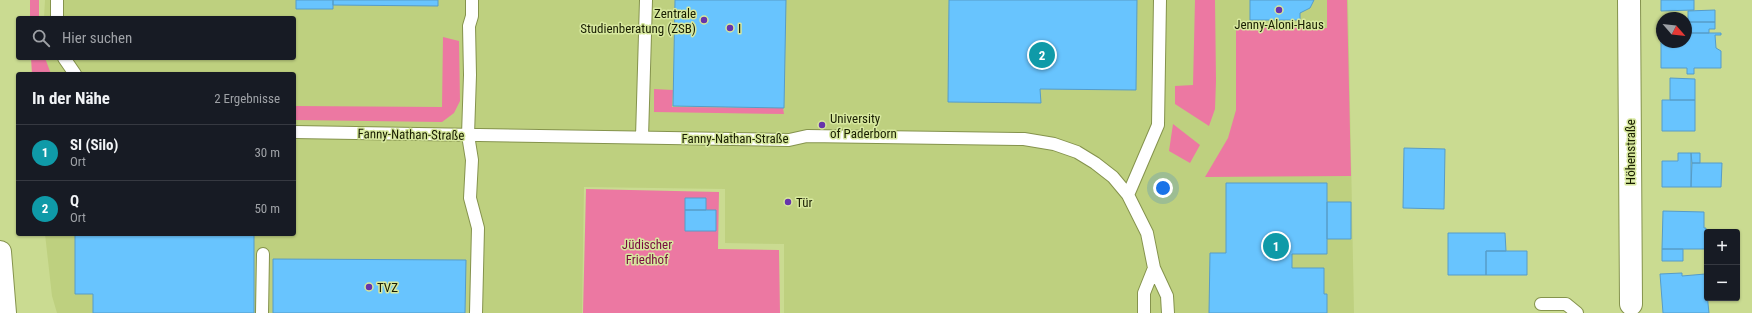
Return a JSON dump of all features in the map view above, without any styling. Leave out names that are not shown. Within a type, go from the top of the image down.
[{"type":"street","name":"Höhenstraße","points":[[1629,0],[1631,304]]},
{"type":"street","points":[[0,252],[8,308]]},
{"type":"lane","points":[[57,0],[57,16]]},
{"type":"lane","points":[[472,0],[472,16],[469,26],[470,75],[468,135],[472,160],[470,198],[478,228],[476,313]]},
{"type":"lane","points":[[642,137],[646,0]]},
{"type":"lane","points":[[1128,196],[1158,124],[1160,0]]},
{"type":"lane","points":[[65,60],[74,72]]},
{"type":"lane","name":"Fanny-Nathan-Straße","points":[[296,132],[789,140],[807,136],[1024,139],[1054,144],[1077,152],[1095,163],[1113,177],[1128,196],[1147,233],[1154,268],[1167,296],[1168,313]]},
{"type":"lane","points":[[262,313],[263,254]]},
{"type":"lane","points":[[1144,313],[1144,293],[1154,268]]},
{"type":"lane","points":[[1541,304],[1566,304],[1577,313]]},
{"type":"shaded area","name":"University of Paderborn","points":[[45,0],[1348,0],[1354,313],[784,313],[784,244],[725,243],[725,189],[584,187],[582,313],[57,313],[52,296],[45,236],[296,236],[296,72],[43,72],[43,60],[296,60],[296,16],[44,16]]},
{"type":"green space","points":[[30,0],[39,0],[39,16],[30,16]]},
{"type":"green space","points":[[1195,0],[1215,0],[1215,109],[1209,126],[1175,104],[1175,86],[1193,85]]},
{"type":"green space","points":[[1327,0],[1347,0],[1351,176],[1205,177],[1228,138],[1236,110],[1236,27],[1327,28]]},
{"type":"green space","points":[[443,37],[459,41],[460,101],[454,113],[442,122],[296,120],[296,106],[442,107]]},
{"type":"green space","points":[[31,60],[46,60],[50,72],[32,72]]},
{"type":"green space","points":[[654,89],[673,90],[672,107],[783,108],[784,114],[654,112]]},
{"type":"green space","points":[[1173,124],[1200,145],[1190,163],[1169,151]]},
{"type":"green space","name":"Jüdischer Friedhof","points":[[586,189],[719,192],[718,249],[779,250],[780,313],[583,313]]},
{"type":"building","points":[[296,0],[333,0],[333,9],[296,9]]},
{"type":"building","points":[[333,0],[438,0],[438,6],[333,5]]},
{"type":"building","name":"I","points":[[675,0],[786,0],[784,108],[673,106]]},
{"type":"building","points":[[949,0],[1137,0],[1136,90],[1040,89],[1041,103],[948,102]]},
{"type":"building","name":"Jenny-Aloni-Haus","points":[[1250,0],[1314,0],[1310,8],[1300,13],[1300,20],[1250,20]]},
{"type":"building","points":[[1661,0],[1694,0],[1694,10],[1661,11]]},
{"type":"building","points":[[1715,10],[1715,22],[1692,22],[1692,12],[1688,11]]},
{"type":"building","points":[[1692,22],[1715,22],[1715,29],[1709,29],[1709,33],[1692,33]]},
{"type":"building","points":[[1692,33],[1721,33],[1721,35],[1715,35],[1716,48],[1721,51],[1721,68],[1694,68],[1694,74],[1687,74],[1687,68],[1661,68],[1661,48],[1692,48]]},
{"type":"building","points":[[1670,78],[1695,79],[1695,100],[1670,100]]},
{"type":"building","points":[[1662,100],[1695,100],[1695,131],[1662,131]]},
{"type":"building","points":[[1404,148],[1445,149],[1444,209],[1403,208]]},
{"type":"building","points":[[1678,153],[1691,153],[1691,187],[1662,187],[1662,161],[1678,161]]},
{"type":"building","points":[[1691,153],[1700,153],[1700,163],[1692,163]]},
{"type":"building","points":[[1692,163],[1722,163],[1721,187],[1691,187]]},
{"type":"building","points":[[1226,183],[1327,183],[1327,254],[1292,254],[1292,268],[1324,268],[1324,294],[1327,294],[1327,313],[1209,313],[1210,253],[1226,253]]},
{"type":"building","points":[[685,198],[706,198],[706,210],[685,210]]},
{"type":"building","points":[[1327,202],[1351,202],[1351,239],[1327,239]]},
{"type":"building","points":[[685,210],[716,210],[716,231],[685,231]]},
{"type":"building","points":[[1663,211],[1704,212],[1704,228],[1706,229],[1704,229],[1704,249],[1662,249]]},
{"type":"building","points":[[1448,233],[1505,233],[1506,251],[1486,251],[1486,275],[1448,275]]},
{"type":"building","points":[[75,236],[254,236],[254,313],[93,313],[93,294],[75,294]]},
{"type":"building","points":[[1662,249],[1683,249],[1683,261],[1662,261]]},
{"type":"building","points":[[1486,251],[1527,251],[1527,275],[1486,275]]},
{"type":"building","name":"TVZ","points":[[273,259],[466,260],[465,313],[273,313]]},
{"type":"building","points":[[1682,273],[1682,276],[1704,274],[1704,301],[1708,301],[1709,313],[1663,313],[1660,274]]},
{"type":"place","name":"Jenny-Aloni-Haus","points":[[1279,10]]},
{"type":"place","name":"Zentrale Studienberatung (ZSB)","points":[[704,20]]},
{"type":"place","name":"I","points":[[730,28]]},
{"type":"place","name":"Q","points":[[1042,55]]},
{"type":"place","name":"University of Paderborn","points":[[822,125]]},
{"type":"place","name":"Tür","points":[[788,202]]},
{"type":"place","name":"SI (Silo)","points":[[1276,246]]},
{"type":"place","name":"TVZ","points":[[369,287]]}]
